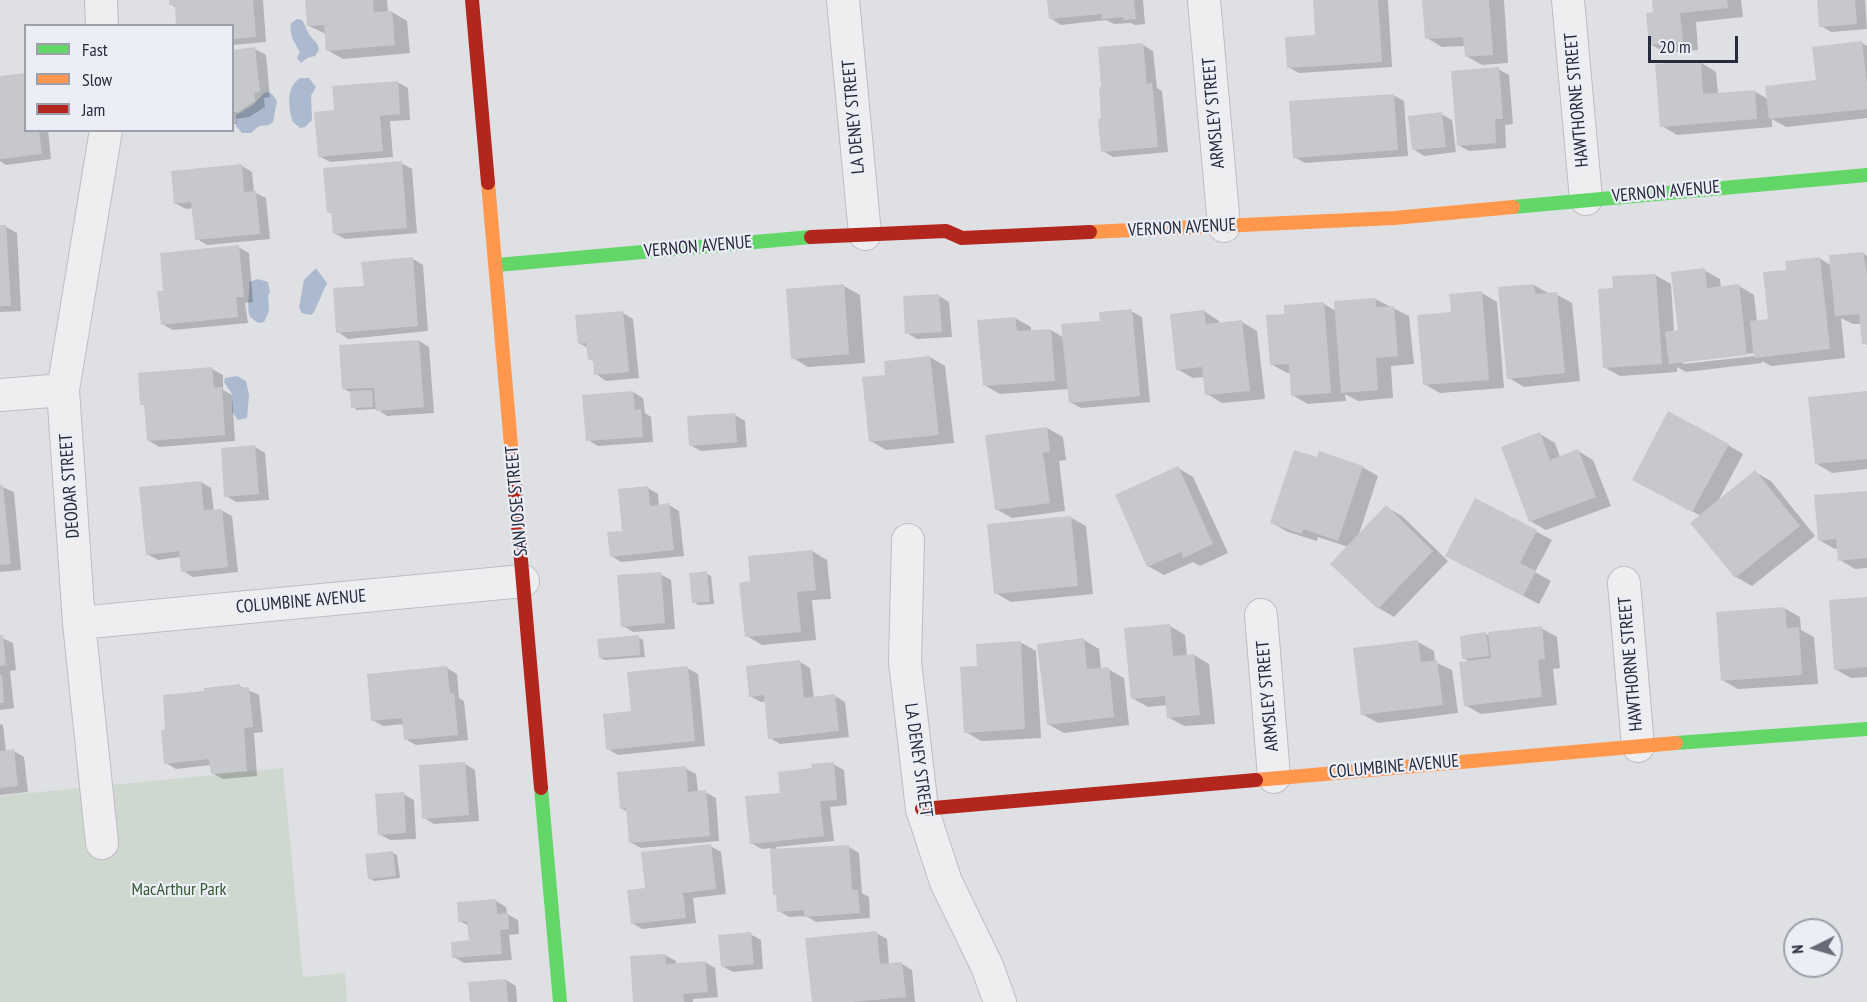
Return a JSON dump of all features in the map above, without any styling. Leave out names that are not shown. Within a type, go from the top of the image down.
[{"type":"street","points":[[101,0],[102,24]]},
{"type":"street","name":"SAN JOSE STREET","points":[[472,0],[560,1002]]},
{"type":"street","name":"LA DENEY STREET","points":[[843,0],[865,234]]},
{"type":"street","name":"ARMSLEY STREET","points":[[1204,0],[1224,226]]},
{"type":"street","name":"HAWTHORNE STREET","points":[[1568,0],[1586,199]]},
{"type":"street","name":"DEODAR STREET","points":[[102,843],[79,623],[63,390],[106,132]]},
{"type":"street","name":"VERNON AVENUE","points":[[497,265],[826,236],[946,231],[962,237],[1394,218],[1867,175]]},
{"type":"street","points":[[0,395],[63,390]]},
{"type":"street","name":"LA DENEY STREET","points":[[908,540],[904,662],[922,809],[946,882],[987,966],[1000,1002]]},
{"type":"street","name":"COLUMBINE AVENUE","points":[[79,623],[524,581]]},
{"type":"street","name":"HAWTHORNE STREET","points":[[1624,583],[1638,746]]},
{"type":"street","name":"ARMSLEY STREET","points":[[1261,615],[1275,777]]},
{"type":"street","name":"COLUMBINE AVENUE","points":[[922,809],[1638,746],[1867,729]]},
{"type":"green space","name":"MacArthur Park","points":[[283,768],[303,977],[345,973],[347,1002],[0,1002],[0,796]]},
{"type":"water","points":[[297,19],[302,20],[319,50],[315,56],[301,63],[297,58],[300,52],[291,31],[291,23]]},
{"type":"water","points":[[300,78],[309,78],[316,87],[311,96],[312,120],[305,127],[300,128],[293,122],[289,98],[292,87]]},
{"type":"water","points":[[267,92],[272,94],[277,101],[273,122],[259,126],[251,133],[242,133],[236,126],[236,115],[253,105]]},
{"type":"water","points":[[316,268],[327,283],[311,315],[302,313],[299,308],[304,280]]},
{"type":"water","points":[[258,279],[268,282],[270,293],[268,294],[269,311],[264,322],[258,323],[250,317],[248,305],[249,282]]},
{"type":"water","points":[[237,376],[246,381],[249,395],[247,418],[238,420],[232,412],[232,394],[224,382],[225,378]]},
{"type":"building","points":[[169,0],[253,0],[256,37],[234,39],[234,24],[176,24],[175,5],[169,5]]},
{"type":"building","points":[[305,0],[373,0],[374,12],[392,11],[395,45],[326,51],[324,25],[307,26]]},
{"type":"building","points":[[1047,0],[1134,0],[1136,19],[1124,20],[1123,17],[1102,19],[1102,14],[1049,19]]},
{"type":"building","points":[[1313,0],[1378,0],[1382,62],[1287,68],[1285,37],[1315,35]]},
{"type":"building","points":[[1422,0],[1489,0],[1493,55],[1465,57],[1463,37],[1425,39]]},
{"type":"building","points":[[1652,0],[1727,0],[1728,8],[1680,13],[1683,42],[1649,45],[1646,13],[1653,12]]},
{"type":"building","points":[[1817,0],[1855,0],[1857,24],[1819,27]]},
{"type":"building","points":[[1862,41],[1867,84],[1867,109],[1769,119],[1765,86],[1816,80],[1812,47]]},
{"type":"building","points":[[1143,43],[1147,84],[1152,83],[1158,147],[1101,152],[1098,119],[1101,118],[1099,87],[1101,87],[1098,47]]},
{"type":"building","points":[[255,47],[260,92],[254,93],[255,101],[238,112],[234,112],[234,50]]},
{"type":"building","points":[[1701,61],[1703,94],[1755,90],[1757,119],[1660,127],[1655,64]]},
{"type":"building","points":[[1499,67],[1503,119],[1495,119],[1496,143],[1457,146],[1451,71]]},
{"type":"building","points":[[24,73],[24,132],[39,132],[42,154],[0,159],[0,76]]},
{"type":"building","points":[[398,81],[400,114],[380,116],[383,151],[318,157],[314,112],[334,110],[332,86]]},
{"type":"building","points":[[1394,94],[1398,150],[1293,158],[1289,101]]},
{"type":"building","points":[[1442,112],[1446,147],[1412,150],[1408,116]]},
{"type":"building","points":[[402,161],[407,228],[333,234],[331,212],[327,213],[323,168]]},
{"type":"building","points":[[242,164],[244,192],[256,191],[260,234],[195,240],[191,202],[174,204],[171,171]]},
{"type":"building","points":[[0,225],[6,225],[11,306],[0,306]]},
{"type":"building","points":[[239,245],[244,297],[236,297],[238,317],[161,325],[157,291],[163,291],[160,253]]},
{"type":"building","points":[[1863,252],[1867,274],[1867,344],[1862,344],[1859,314],[1835,316],[1829,255]]},
{"type":"building","points":[[413,257],[418,326],[336,333],[333,288],[364,286],[361,262]]},
{"type":"building","points":[[1820,257],[1830,349],[1754,358],[1750,321],[1768,319],[1763,272],[1786,270],[1785,261]]},
{"type":"building","points":[[1705,268],[1707,288],[1739,284],[1747,355],[1669,364],[1665,332],[1678,330],[1671,272]]},
{"type":"building","points":[[1656,274],[1662,364],[1603,368],[1598,289],[1613,288],[1612,276]]},
{"type":"building","points":[[844,284],[849,354],[791,359],[786,289]]},
{"type":"building","points":[[1534,284],[1535,294],[1557,292],[1565,373],[1507,379],[1498,287]]},
{"type":"building","points":[[1482,291],[1489,380],[1423,385],[1417,315],[1451,312],[1449,294]]},
{"type":"building","points":[[939,294],[942,332],[905,334],[903,296]]},
{"type":"building","points":[[1376,298],[1376,307],[1394,306],[1398,356],[1376,358],[1378,390],[1341,393],[1334,301]]},
{"type":"building","points":[[1324,302],[1331,393],[1291,396],[1289,364],[1270,365],[1266,315],[1284,314],[1284,305]]},
{"type":"building","points":[[1132,309],[1140,396],[1069,403],[1061,324],[1100,321],[1099,312]]},
{"type":"building","points":[[1204,310],[1206,324],[1242,320],[1250,391],[1205,395],[1202,367],[1176,370],[1170,314]]},
{"type":"building","points":[[623,311],[629,372],[594,375],[593,360],[588,360],[586,343],[578,344],[575,315]]},
{"type":"building","points":[[1015,317],[1017,331],[1051,329],[1055,381],[983,386],[977,320]]},
{"type":"building","points":[[419,340],[424,407],[376,411],[374,388],[342,389],[339,345]]},
{"type":"building","points":[[930,356],[939,435],[869,442],[862,377],[885,375],[884,361]]},
{"type":"building","points":[[212,367],[214,388],[222,387],[225,435],[147,441],[144,404],[140,405],[138,373]]},
{"type":"building","points":[[372,390],[373,407],[351,408],[350,391]]},
{"type":"building","points":[[633,391],[635,410],[641,409],[643,437],[586,441],[582,395]]},
{"type":"building","points":[[1867,391],[1867,459],[1815,464],[1808,397]]},
{"type":"building","points":[[1668,411],[1729,444],[1692,512],[1632,480]]},
{"type":"building","points":[[735,413],[737,442],[689,446],[687,416]]},
{"type":"building","points":[[1047,427],[1050,452],[1043,453],[1050,503],[995,510],[985,435]]},
{"type":"building","points":[[1540,432],[1550,460],[1578,449],[1596,497],[1529,522],[1501,447]]},
{"type":"building","points":[[255,445],[259,494],[224,497],[221,448]]},
{"type":"building","points":[[1294,450],[1317,457],[1319,451],[1363,466],[1338,541],[1303,529],[1302,534],[1270,523]]},
{"type":"building","points":[[1178,466],[1213,544],[1183,558],[1181,552],[1147,567],[1115,495]]},
{"type":"building","points":[[1755,470],[1800,526],[1735,578],[1690,523]]},
{"type":"building","points":[[201,481],[204,510],[222,509],[228,567],[181,572],[179,551],[146,555],[139,487]]},
{"type":"building","points":[[0,485],[3,485],[11,564],[0,565]]},
{"type":"building","points":[[648,486],[650,506],[669,503],[674,550],[610,557],[607,532],[622,531],[618,489]]},
{"type":"building","points":[[1867,491],[1867,558],[1838,561],[1836,539],[1818,541],[1814,495]]},
{"type":"building","points":[[1475,498],[1537,530],[1520,563],[1536,571],[1523,596],[1445,556]]},
{"type":"building","points":[[1386,505],[1433,551],[1378,609],[1330,564]]},
{"type":"building","points":[[1071,516],[1078,586],[994,594],[987,524]]},
{"type":"building","points":[[812,550],[816,590],[797,592],[801,632],[745,637],[739,583],[750,581],[748,556]]},
{"type":"building","points":[[707,571],[710,602],[692,603],[689,573]]},
{"type":"building","points":[[661,572],[665,623],[621,627],[617,575]]},
{"type":"building","points":[[1867,597],[1867,667],[1834,670],[1829,600]]},
{"type":"building","points":[[1785,607],[1787,628],[1799,627],[1802,675],[1721,681],[1716,612]]},
{"type":"building","points":[[1170,624],[1173,656],[1194,654],[1200,715],[1167,718],[1165,696],[1131,699],[1124,628]]},
{"type":"building","points":[[1542,626],[1545,659],[1538,660],[1542,697],[1464,706],[1459,662],[1491,658],[1488,632]]},
{"type":"building","points":[[1486,632],[1489,656],[1462,659],[1460,636]]},
{"type":"building","points":[[0,635],[3,635],[6,665],[0,666]]},
{"type":"building","points":[[639,635],[640,655],[599,658],[597,639]]},
{"type":"building","points":[[1084,638],[1087,669],[1109,667],[1114,717],[1047,725],[1037,644]]},
{"type":"building","points":[[1418,640],[1421,662],[1437,660],[1443,705],[1361,715],[1353,648]]},
{"type":"building","points":[[1021,641],[1025,729],[964,733],[960,667],[977,666],[976,644]]},
{"type":"building","points":[[800,660],[804,698],[835,694],[839,731],[768,739],[764,695],[749,697],[746,666]]},
{"type":"building","points":[[447,666],[450,694],[454,693],[458,735],[404,740],[402,718],[371,721],[367,674]]},
{"type":"building","points":[[688,666],[695,741],[606,750],[603,714],[631,711],[627,672]]},
{"type":"building","points":[[0,675],[2,675],[4,703],[0,703]]},
{"type":"building","points":[[240,684],[240,688],[249,687],[253,727],[244,728],[247,771],[211,774],[209,759],[164,764],[161,730],[165,729],[163,695],[204,691],[204,688]]},
{"type":"building","points":[[14,749],[18,786],[0,788],[0,751]]},
{"type":"building","points":[[465,762],[469,815],[422,819],[419,765]]},
{"type":"building","points":[[834,762],[837,800],[820,801],[824,836],[750,844],[745,796],[780,793],[778,772],[812,768],[811,764]]},
{"type":"building","points":[[686,766],[688,792],[706,790],[710,836],[629,843],[626,808],[620,809],[617,772]]},
{"type":"building","points":[[404,792],[406,833],[378,835],[375,794]]},
{"type":"building","points":[[711,844],[716,889],[683,893],[686,918],[631,924],[627,890],[645,888],[641,852]]},
{"type":"building","points":[[849,845],[852,890],[858,890],[860,913],[804,917],[804,910],[777,912],[776,895],[773,895],[770,849]]},
{"type":"building","points":[[393,851],[396,876],[368,879],[365,854]]},
{"type":"building","points":[[496,899],[497,914],[508,913],[509,929],[500,930],[502,954],[452,958],[451,942],[469,940],[467,921],[458,922],[457,902]]},
{"type":"building","points":[[877,931],[880,964],[902,962],[906,997],[853,1002],[812,1002],[805,938]]},
{"type":"building","points":[[751,932],[754,964],[721,967],[718,935]]},
{"type":"building","points":[[665,954],[666,964],[705,961],[708,992],[683,994],[684,1002],[633,1002],[630,956]]},
{"type":"building","points":[[506,979],[508,1002],[470,1002],[468,982]]},
{"type":"traffic: fast","points":[[1513,207],[1867,175]]},
{"type":"traffic: fast","points":[[497,265],[811,237]]},
{"type":"traffic: fast","points":[[1676,743],[1867,729]]},
{"type":"traffic: fast","points":[[541,788],[560,1002]]},
{"type":"traffic: slow","points":[[488,183],[512,457]]},
{"type":"traffic: slow","points":[[1090,232],[1394,218],[1513,207]]},
{"type":"traffic: slow","points":[[1256,780],[1676,743]]},
{"type":"traffic: jam","points":[[472,0],[488,183]]},
{"type":"traffic: jam","points":[[811,237],[946,231],[962,238],[1090,232]]},
{"type":"traffic: jam","points":[[512,457],[541,788]]},
{"type":"traffic: jam","points":[[922,809],[1256,780]]}]
